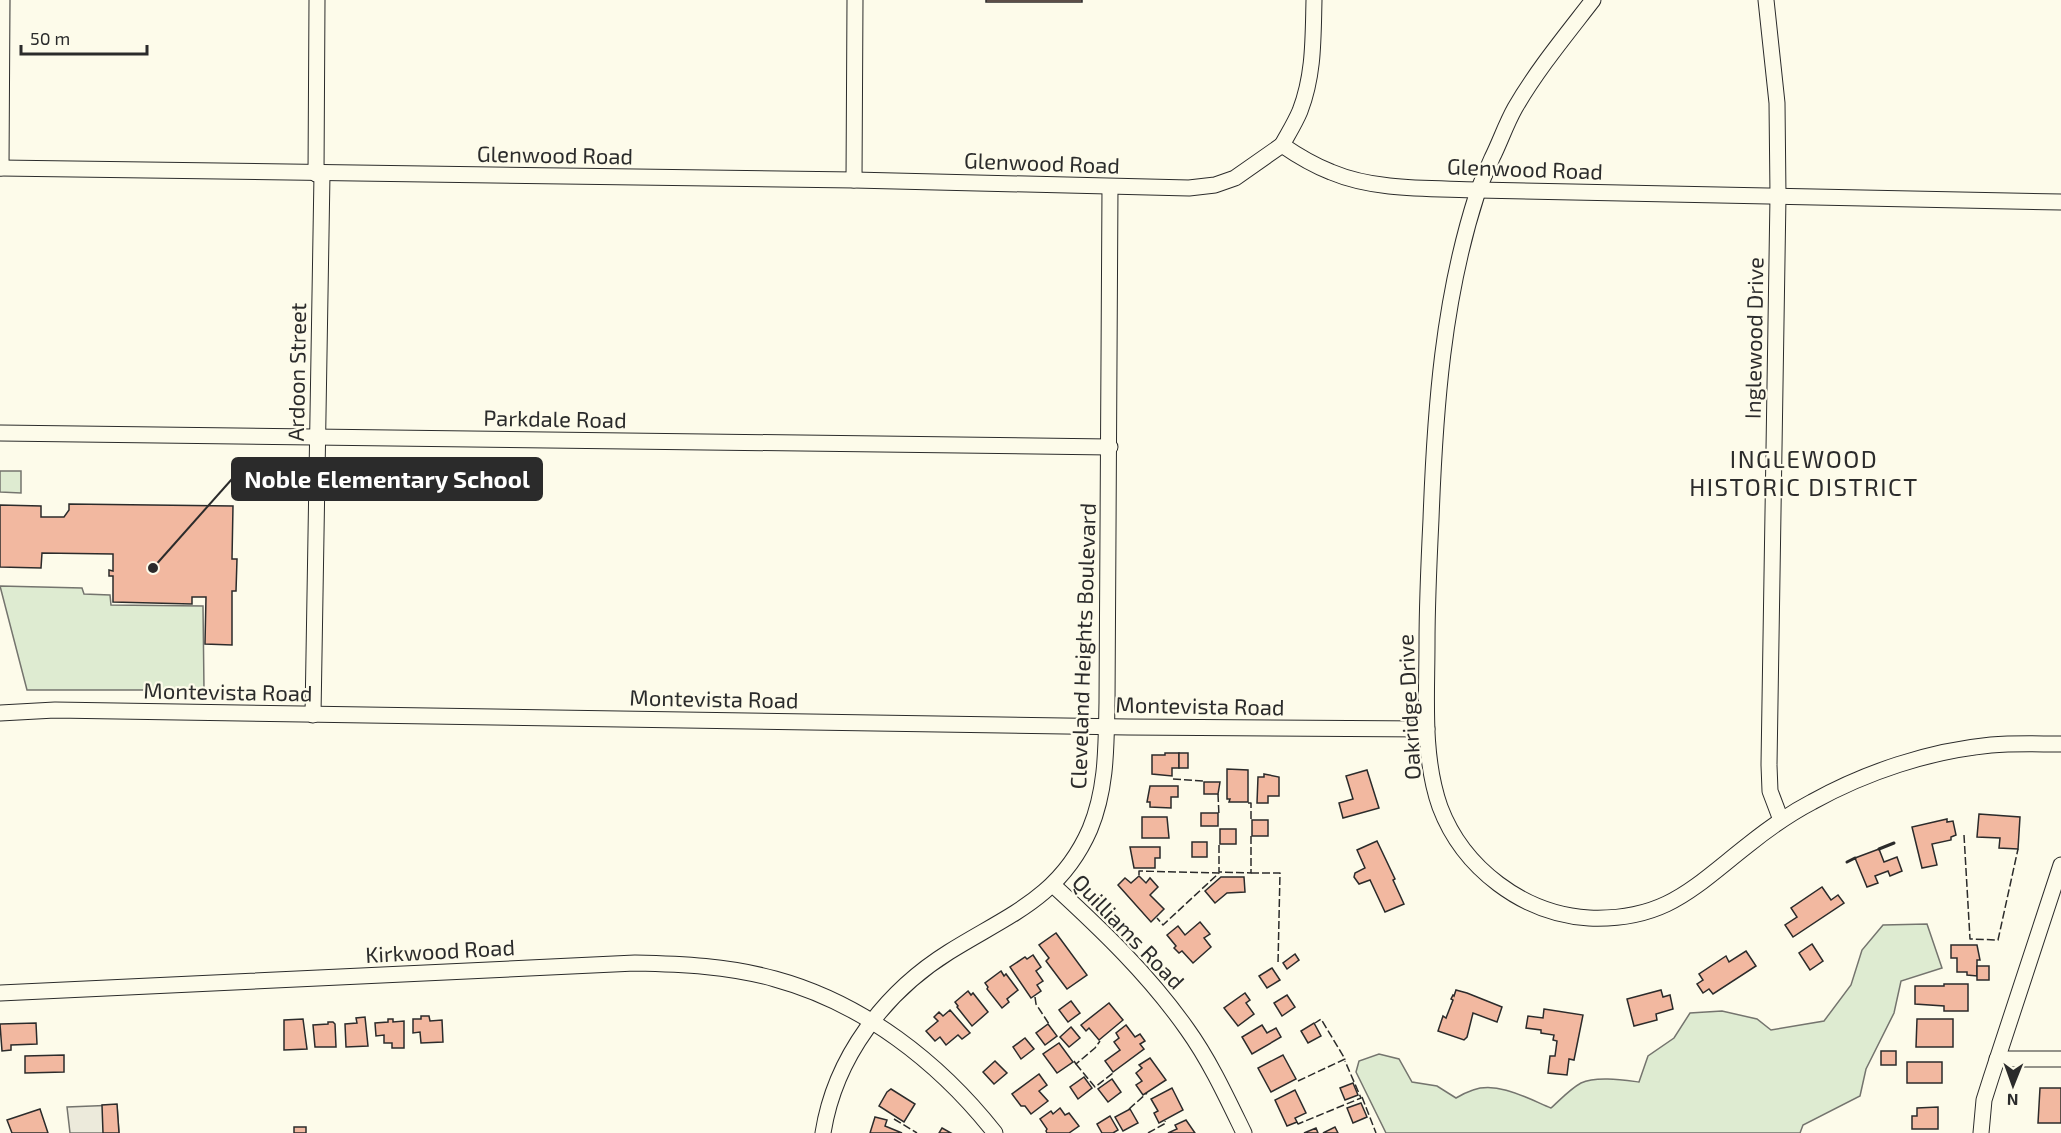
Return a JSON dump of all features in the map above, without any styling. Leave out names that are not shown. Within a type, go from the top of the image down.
[{"type":"street","points":[[1,168],[2,0]]},
{"type":"street","name":"Ardoon Street","points":[[313,715],[318,438],[317,0]]},
{"type":"street","points":[[854,180],[855,0]]},
{"type":"street","points":[[1282,145],[1299,114],[1307,91],[1313,56],[1314,0]]},
{"type":"street","name":"Oakridge Drive","points":[[1593,0],[1529,85],[1513,111],[1478,190],[1453,280],[1434,426],[1427,615],[1427,729],[1435,791],[1456,840],[1494,882],[1518,897],[1553,912],[1584,917],[1611,917],[1666,905],[1709,879],[1781,820],[1814,801],[1889,768],[1936,754],[1990,745],[2061,744]]},
{"type":"street","name":"Inglewood Drive","points":[[1766,0],[1777,103],[1778,196],[1769,765],[1770,791],[1781,820]]},
{"type":"street","name":"Glenwood Road","points":[[1,168],[854,180],[1190,188],[1215,185],[1235,178],[1282,145],[1308,162],[1333,173],[1365,182],[1395,186],[1478,190],[2061,202]]},
{"type":"street","name":"Cleveland Heights Boulevard","points":[[823,1133],[846,1062],[871,1022],[900,990],[932,963],[1022,910],[1053,885],[1085,840],[1097,811],[1104,777],[1106,726],[1110,447],[1110,187]]},
{"type":"street","name":"Parkdale Road","points":[[0,433],[1110,447]]},
{"type":"street","name":"Montevista Road","points":[[0,713],[55,710],[1427,729]]},
{"type":"street","points":[[1981,1133],[1984,1100],[2061,865]]},
{"type":"street","name":"Quilliams Road","points":[[1053,885],[1140,969],[1163,996],[1207,1062],[1244,1133]]},
{"type":"street","name":"Kirkwood Road","points":[[0,993],[635,963],[719,968],[775,979],[825,997],[871,1022],[907,1045],[936,1068],[995,1133]]},
{"type":"street","points":[[1997,1059],[2061,1059]]},
{"type":"green space","points":[[0,471],[21,471],[21,493],[0,492]]},
{"type":"green space","points":[[0,586],[82,588],[84,594],[110,595],[111,605],[203,606],[204,690],[27,690]]},
{"type":"green space","points":[[1927,924],[1942,968],[1901,981],[1894,1013],[1866,1069],[1860,1096],[1803,1125],[1800,1133],[1386,1133],[1356,1072],[1359,1061],[1379,1054],[1399,1059],[1412,1082],[1437,1086],[1456,1098],[1483,1088],[1503,1089],[1551,1108],[1573,1088],[1587,1081],[1610,1079],[1639,1082],[1648,1056],[1674,1038],[1690,1013],[1722,1011],[1757,1019],[1771,1030],[1824,1021],[1851,985],[1862,950],[1883,925]]},
{"type":"shaded area","points":[[117,1105],[119,1133],[70,1133],[67,1107]]},
{"type":"building","points":[[986,0],[1082,0],[1082,2],[986,2]]},
{"type":"building","points":[[69,504],[233,506],[232,559],[237,559],[236,591],[232,591],[232,645],[205,644],[206,597],[192,597],[192,604],[113,602],[113,576],[109,576],[109,570],[113,571],[113,554],[42,553],[41,568],[0,567],[0,505],[41,506],[41,517],[64,517],[69,510]]},
{"type":"building","points":[[1165,753],[1179,753],[1179,768],[1172,768],[1172,776],[1152,774],[1152,755],[1165,755]]},
{"type":"building","points":[[1179,753],[1188,753],[1188,768],[1179,768]]},
{"type":"building","points":[[1227,769],[1248,770],[1248,802],[1229,802],[1230,799],[1227,799]]},
{"type":"building","points":[[1367,770],[1379,808],[1343,818],[1339,803],[1353,799],[1346,776]]},
{"type":"building","points":[[1264,774],[1279,777],[1279,796],[1268,796],[1268,803],[1257,803],[1258,777],[1264,777]]},
{"type":"building","points":[[1204,782],[1220,782],[1218,794],[1204,794]]},
{"type":"building","points":[[1150,786],[1178,786],[1178,797],[1171,797],[1171,808],[1150,807],[1150,802],[1147,802]]},
{"type":"building","points":[[1201,813],[1218,813],[1218,826],[1201,826]]},
{"type":"building","points":[[1979,814],[2020,817],[2018,849],[1999,848],[2000,838],[1977,837]]},
{"type":"building","points":[[1142,817],[1167,817],[1169,838],[1142,838]]},
{"type":"building","points":[[1947,819],[1947,822],[1953,821],[1956,835],[1951,837],[1951,840],[1932,844],[1937,865],[1922,868],[1912,827]]},
{"type":"building","points":[[1252,820],[1268,820],[1268,836],[1252,836]]},
{"type":"building","points":[[1220,829],[1236,829],[1236,844],[1220,844]]},
{"type":"building","points":[[1377,841],[1404,904],[1385,912],[1370,880],[1359,884],[1354,877],[1355,873],[1365,868],[1357,850]]},
{"type":"building","points":[[1192,842],[1207,842],[1207,857],[1192,857]]},
{"type":"building","points":[[1130,847],[1160,847],[1160,858],[1155,858],[1155,868],[1134,868]]},
{"type":"building","points":[[1879,849],[1884,862],[1897,857],[1902,871],[1890,876],[1888,871],[1875,876],[1878,883],[1867,887],[1855,858]]},
{"type":"building","points":[[1139,876],[1146,883],[1150,878],[1158,887],[1150,895],[1164,909],[1151,922],[1118,885],[1125,878],[1131,883]]},
{"type":"building","points":[[1221,877],[1244,877],[1245,892],[1227,893],[1215,903],[1205,891]]},
{"type":"building","points":[[1822,887],[1831,900],[1838,895],[1844,903],[1793,937],[1785,925],[1797,917],[1791,908]]},
{"type":"building","points":[[1200,922],[1210,934],[1204,938],[1211,947],[1193,963],[1182,951],[1179,953],[1174,948],[1176,946],[1167,935],[1178,926],[1185,935]]},
{"type":"building","points":[[1056,933],[1087,975],[1067,989],[1046,961],[1049,958],[1039,945]]},
{"type":"building","points":[[1812,944],[1823,961],[1810,970],[1799,953]]},
{"type":"building","points":[[1951,945],[1977,945],[1980,960],[1977,960],[1977,976],[1967,975],[1967,972],[1957,972],[1957,958],[1951,958]]},
{"type":"building","points":[[1746,951],[1756,966],[1713,994],[1709,989],[1703,993],[1697,984],[1703,980],[1699,974],[1726,956],[1729,962]]},
{"type":"building","points":[[1295,954],[1299,960],[1287,969],[1283,963]]},
{"type":"building","points":[[1033,955],[1041,967],[1036,971],[1043,981],[1037,985],[1041,991],[1031,998],[1010,967],[1025,957],[1027,959]]},
{"type":"building","points":[[1977,966],[1989,966],[1989,980],[1977,980]]},
{"type":"building","points":[[1272,968],[1280,980],[1267,988],[1259,976]]},
{"type":"building","points":[[1001,971],[1018,990],[1007,999],[1009,1002],[1002,1008],[985,983]]},
{"type":"building","points":[[1944,984],[1968,984],[1968,1011],[1944,1011],[1944,1006],[1915,1004],[1915,986],[1944,986]]},
{"type":"building","points":[[1456,990],[1502,1007],[1497,1022],[1473,1013],[1467,1037],[1464,1040],[1438,1031],[1443,1016],[1446,1018]]},
{"type":"building","points":[[1661,990],[1663,997],[1670,995],[1673,1009],[1656,1014],[1657,1020],[1634,1026],[1627,999]]},
{"type":"building","points":[[968,991],[971,995],[973,993],[988,1012],[972,1026],[955,1002]]},
{"type":"building","points":[[1245,993],[1250,1000],[1246,1003],[1254,1014],[1238,1026],[1224,1008]]},
{"type":"building","points":[[1287,995],[1295,1007],[1282,1016],[1274,1003]]},
{"type":"building","points":[[1071,1001],[1080,1013],[1068,1022],[1059,1010]]},
{"type":"building","points":[[1109,1003],[1123,1020],[1099,1040],[1089,1028],[1086,1031],[1081,1025]]},
{"type":"building","points":[[1544,1009],[1583,1015],[1574,1060],[1569,1059],[1567,1075],[1548,1073],[1550,1056],[1555,1056],[1557,1041],[1553,1040],[1554,1035],[1526,1028],[1528,1016],[1543,1018]]},
{"type":"building","points":[[950,1010],[970,1033],[962,1039],[958,1035],[946,1045],[940,1037],[935,1041],[926,1031],[938,1021],[934,1017],[939,1012],[943,1016]]},
{"type":"building","points":[[421,1016],[429,1016],[430,1021],[442,1020],[443,1042],[421,1043],[420,1032],[413,1033],[413,1019],[421,1019]]},
{"type":"building","points":[[365,1017],[368,1046],[346,1047],[345,1024],[357,1023],[356,1018]]},
{"type":"building","points":[[303,1019],[307,1049],[284,1050],[284,1020]]},
{"type":"building","points":[[388,1019],[393,1019],[393,1022],[404,1021],[404,1048],[392,1048],[392,1043],[384,1043],[384,1035],[376,1036],[375,1023],[388,1022]]},
{"type":"building","points":[[1917,1019],[1953,1019],[1953,1047],[1916,1047]]},
{"type":"building","points":[[328,1022],[335,1024],[336,1047],[315,1047],[313,1025],[328,1024]]},
{"type":"building","points":[[36,1023],[37,1044],[11,1045],[11,1050],[2,1051],[0,1024]]},
{"type":"building","points":[[1314,1023],[1321,1036],[1308,1043],[1301,1031]]},
{"type":"building","points":[[1048,1024],[1057,1036],[1045,1045],[1036,1033]]},
{"type":"building","points":[[1126,1025],[1135,1037],[1140,1034],[1145,1041],[1140,1044],[1144,1049],[1113,1072],[1105,1061],[1120,1050],[1114,1042],[1119,1038],[1116,1033]]},
{"type":"building","points":[[1262,1025],[1267,1033],[1276,1028],[1281,1037],[1252,1054],[1242,1037]]},
{"type":"building","points":[[1071,1027],[1080,1038],[1069,1047],[1060,1037]]},
{"type":"building","points":[[1025,1038],[1034,1049],[1021,1059],[1013,1047]]},
{"type":"building","points":[[1059,1043],[1073,1062],[1057,1073],[1043,1054]]},
{"type":"building","points":[[1881,1051],[1896,1051],[1896,1065],[1881,1065]]},
{"type":"building","points":[[64,1055],[64,1072],[25,1073],[25,1056]]},
{"type":"building","points":[[1283,1055],[1296,1079],[1271,1092],[1258,1068]]},
{"type":"building","points":[[1150,1058],[1166,1080],[1143,1095],[1136,1085],[1142,1081],[1136,1073],[1142,1068],[1139,1065]]},
{"type":"building","points":[[995,1061],[1007,1073],[994,1084],[983,1072]]},
{"type":"building","points":[[1907,1062],[1942,1062],[1942,1083],[1907,1083]]},
{"type":"building","points":[[1039,1074],[1047,1085],[1039,1091],[1048,1101],[1031,1114],[1012,1094]]},
{"type":"building","points":[[1084,1077],[1092,1088],[1078,1099],[1070,1087]]},
{"type":"building","points":[[1112,1079],[1121,1092],[1108,1102],[1098,1089]]},
{"type":"building","points":[[1353,1083],[1358,1095],[1345,1100],[1340,1088]]},
{"type":"building","points":[[1172,1088],[1183,1110],[1159,1123],[1154,1113],[1158,1111],[1151,1099]]},
{"type":"building","points":[[2040,1088],[2061,1088],[2061,1123],[2038,1123]]},
{"type":"building","points":[[891,1089],[915,1104],[904,1122],[879,1106]]},
{"type":"building","points":[[1295,1090],[1306,1113],[1295,1118],[1297,1122],[1287,1126],[1275,1100]]},
{"type":"building","points":[[1361,1103],[1367,1117],[1353,1123],[1347,1108]]},
{"type":"building","points":[[117,1104],[119,1133],[103,1133],[102,1105]]},
{"type":"building","points":[[1938,1107],[1938,1129],[1912,1129],[1912,1116],[1917,1116],[1917,1108]]},
{"type":"building","points":[[1060,1108],[1065,1115],[1069,1113],[1079,1126],[1069,1133],[1047,1133],[1040,1119],[1051,1111],[1053,1114]]},
{"type":"building","points":[[40,1109],[48,1133],[12,1133],[7,1120]]},
{"type":"building","points":[[1130,1109],[1138,1123],[1123,1131],[1115,1117]]},
{"type":"building","points":[[1110,1116],[1118,1130],[1113,1133],[1102,1133],[1097,1124]]},
{"type":"building","points":[[875,1117],[887,1120],[885,1126],[902,1133],[870,1133]]},
{"type":"building","points":[[1186,1120],[1195,1133],[1168,1133],[1177,1129],[1175,1125]]},
{"type":"building","points":[[294,1127],[306,1127],[306,1133],[294,1133]]},
{"type":"building","points":[[1335,1127],[1338,1133],[1323,1133]]},
{"type":"building","points":[[942,1128],[951,1133],[939,1133]]},
{"type":"building","points":[[1316,1128],[1318,1133],[1304,1133]]},
{"type":"fence","points":[[1173,779],[1204,781]]},
{"type":"fence","points":[[1218,794],[1219,816]]},
{"type":"fence","points":[[1248,803],[1251,803],[1251,819]]},
{"type":"fence","points":[[1964,835],[1970,939],[1998,940],[2018,849]]},
{"type":"fence","points":[[1219,845],[1219,872],[1251,873],[1251,836]]},
{"type":"fence","points":[[1139,875],[1139,871],[1219,873],[1163,925],[1157,918]]},
{"type":"fence","points":[[1251,873],[1280,873],[1278,964]]},
{"type":"fence","points":[[1035,997],[1036,1004],[1049,1024]]},
{"type":"fence","points":[[1298,1081],[1345,1059],[1321,1019],[1315,1023]]},
{"type":"fence","points":[[1074,1061],[1076,1064],[1100,1041]]},
{"type":"fence","points":[[1297,1122],[1298,1124],[1361,1098],[1345,1061]]},
{"type":"fence","points":[[1076,1064],[1095,1087],[1113,1073]]},
{"type":"fence","points":[[1129,1109],[1147,1093]]},
{"type":"fence","points":[[1362,1097],[1376,1133]]},
{"type":"fence","points":[[894,1119],[917,1133]]},
{"type":"fence","points":[[1148,1133],[1166,1123],[1165,1121]]},
{"type":"wall","points":[[1879,849],[1894,843]]},
{"type":"wall","points":[[1847,862],[1855,858]]},
{"type":"place","name":"Noble Elementary School","points":[[153,568]]},
{"type":"district","name":"INGLEWOOD HISTORIC DISTRICT","points":[[1804,472]]}]
